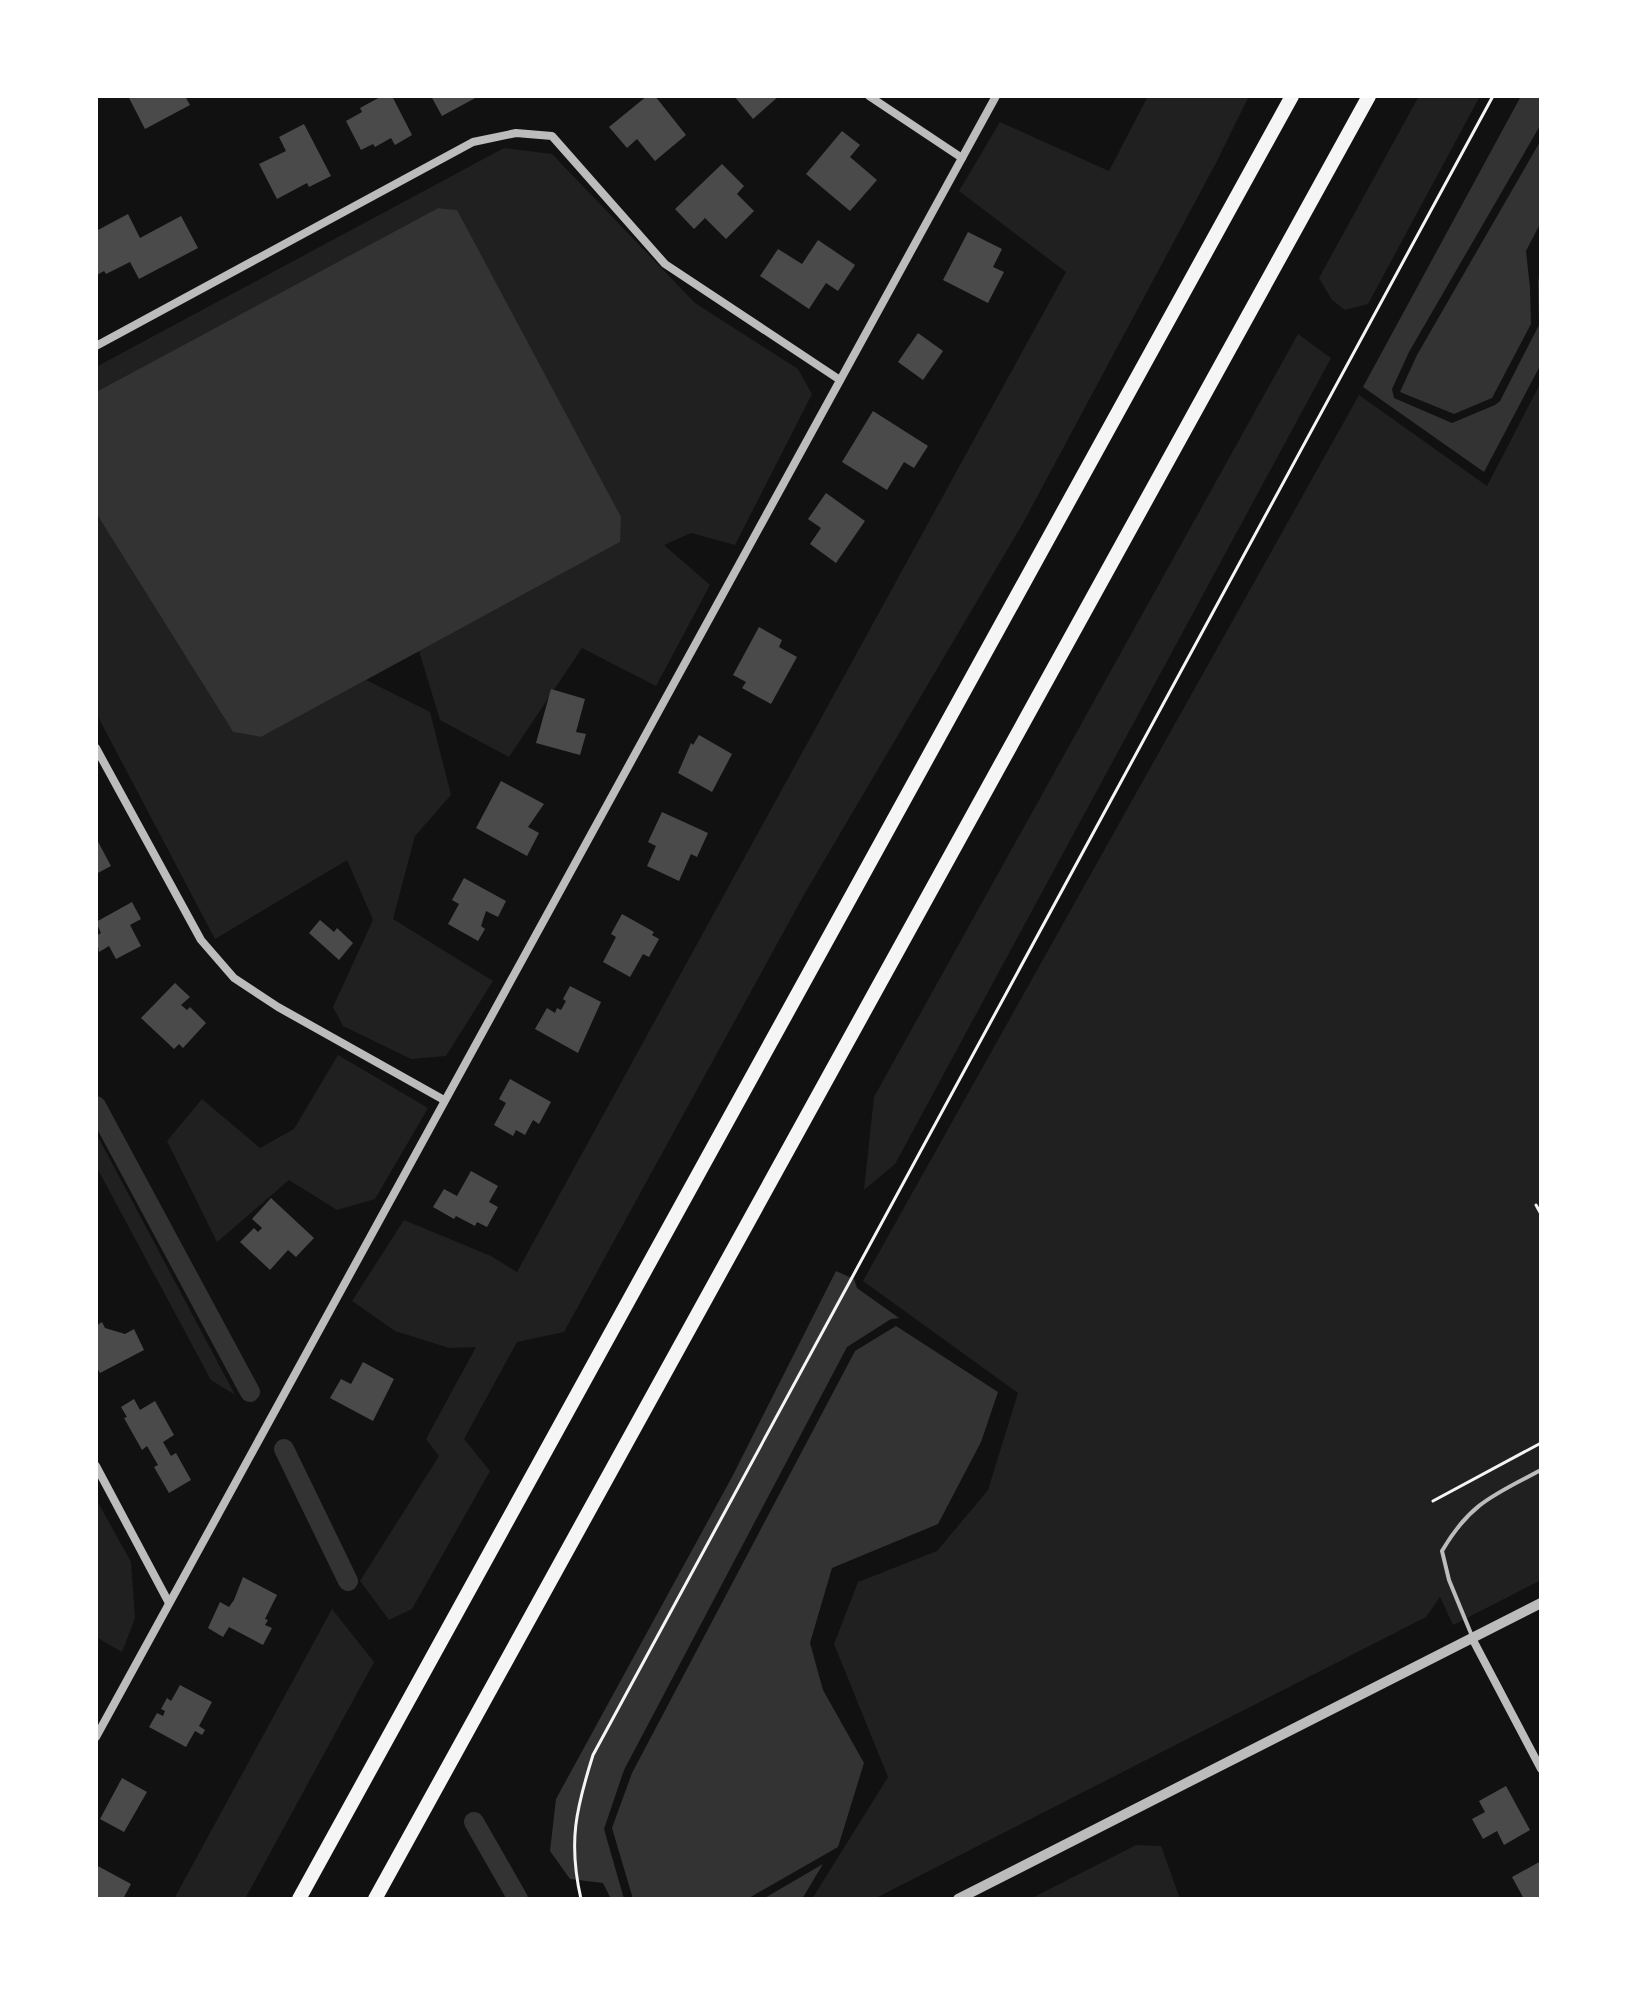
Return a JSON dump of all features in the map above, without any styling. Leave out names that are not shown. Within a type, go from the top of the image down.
[{"type":"highway","points":[[299,1899],[1292,96]]},
{"type":"highway","points":[[375,1899],[1369,96]]},
{"type":"street","points":[[869,96],[962,158]]},
{"type":"street","points":[[96,1737],[996,96]]},
{"type":"street","points":[[96,346],[470,144],[516,133],[552,136],[665,264],[840,380]]},
{"type":"street","points":[[96,748],[201,940],[234,978],[278,1007],[444,1100]]},
{"type":"street","points":[[96,1466],[169,1603]]},
{"type":"street","points":[[958,1899],[1541,1603]]},
{"type":"street","points":[[1473,1640],[1541,1769]]},
{"type":"lane","points":[[1473,1640],[1449,1580],[1442,1551],[1458,1524],[1485,1500],[1541,1470]]},
{"type":"path","points":[[581,1899],[573,1864],[578,1803],[593,1755],[1493,96]]},
{"type":"path","points":[[1536,1205],[1541,1214]]},
{"type":"path","points":[[1433,1501],[1541,1443]]},
{"type":"shaded area","points":[[1148,96],[1249,96],[1023,523],[805,893],[564,1332],[517,1342],[464,1439],[490,1471],[412,1609],[389,1620],[360,1581],[439,1456],[426,1439],[476,1347],[449,1348],[395,1331],[352,1301],[404,1220],[491,1256],[517,1272],[1066,272],[959,191],[1000,122],[1109,171]]},
{"type":"shaded area","points":[[1419,96],[1480,96],[1368,304],[1345,310],[1332,300],[1319,278]]},
{"type":"shaded area","points":[[1521,96],[1541,96],[1541,124],[1409,352],[1392,389],[1394,398],[1452,423],[1495,405],[1500,401],[1539,325],[1538,277],[1541,291],[1541,364],[1484,472],[1363,387]]},
{"type":"shaded area","points":[[1541,140],[1541,222],[1526,251],[1531,324],[1492,398],[1454,414],[1400,392],[1417,355]]},
{"type":"shaded area","points":[[504,148],[552,154],[695,303],[798,369],[812,394],[735,545],[691,533],[664,545],[710,585],[656,686],[582,648],[509,757],[440,720],[419,651],[620,542],[457,210],[438,208],[96,392],[96,367]]},
{"type":"shaded area","points":[[438,208],[457,210],[621,517],[620,542],[261,737],[233,732],[96,513],[96,392]]},
{"type":"shaded area","points":[[1298,334],[1331,358],[895,1164],[864,1190],[874,1097]]},
{"type":"shaded area","points":[[1541,382],[1541,1580],[1453,1625],[1440,1597],[1426,1617],[874,1899],[812,1899],[888,1777],[834,1644],[858,1582],[937,1551],[988,1490],[1018,1393],[863,1281],[1359,395],[1487,486]]},
{"type":"shaded area","points":[[96,513],[233,732],[261,737],[366,680],[430,712],[451,795],[415,836],[393,919],[493,981],[446,1056],[411,1059],[343,1026],[333,1007],[373,920],[347,860],[215,939],[96,713]]},
{"type":"shaded area","points":[[338,1055],[428,1108],[375,1199],[337,1210],[289,1180],[217,1242],[167,1141],[202,1099],[260,1148],[294,1129]]},
{"type":"shaded area","points":[[96,1133],[235,1395],[211,1380],[96,1166]]},
{"type":"shaded area","points":[[836,1271],[854,1279],[857,1288],[899,1318],[891,1319],[847,1347],[624,1770],[604,1829],[624,1899],[611,1899],[603,1883],[570,1879],[550,1851],[556,1799],[732,1477]]},
{"type":"shaded area","points":[[896,1326],[998,1392],[981,1442],[938,1524],[832,1568],[810,1643],[823,1690],[864,1763],[838,1847],[747,1899],[633,1899],[612,1828],[632,1773],[855,1351]]},
{"type":"shaded area","points":[[96,1499],[131,1562],[135,1618],[122,1652],[96,1637]]},
{"type":"shaded area","points":[[332,1609],[374,1662],[245,1899],[174,1899]]},
{"type":"shaded area","points":[[1136,1845],[1161,1846],[1180,1899],[1030,1899]]},
{"type":"shaded area","points":[[823,1864],[802,1899],[763,1899]]},
{"type":"building","points":[[128,96],[185,96],[190,105],[145,129]]},
{"type":"building","points":[[382,96],[392,96],[412,135],[395,145],[391,138],[375,147],[373,144],[361,150],[346,121],[362,112],[360,108]]},
{"type":"building","points":[[431,96],[479,96],[442,116]]},
{"type":"building","points":[[647,96],[655,96],[686,135],[655,161],[637,139],[627,148],[609,127]]},
{"type":"building","points":[[734,96],[779,96],[753,119]]},
{"type":"building","points":[[304,124],[331,176],[309,187],[307,183],[277,199],[259,164],[286,151],[279,137]]},
{"type":"building","points":[[842,131],[860,145],[850,157],[877,180],[850,211],[806,174]]},
{"type":"building","points":[[722,164],[744,186],[737,194],[754,211],[726,239],[705,218],[694,229],[675,209]]},
{"type":"building","points":[[128,214],[140,238],[181,216],[198,248],[139,279],[130,262],[97,275],[96,231]]},
{"type":"building","points":[[968,232],[1002,249],[993,267],[1004,272],[988,303],[943,280]]},
{"type":"building","points":[[818,240],[855,265],[838,291],[826,283],[809,309],[760,276],[778,249],[802,264]]},
{"type":"building","points":[[918,333],[943,351],[923,380],[898,362]]},
{"type":"building","points":[[873,411],[928,446],[914,468],[904,462],[887,490],[842,462]]},
{"type":"building","points":[[826,493],[865,521],[836,563],[810,544],[821,528],[808,519]]},
{"type":"building","points":[[759,627],[782,640],[779,647],[797,657],[771,704],[742,688],[746,682],[733,675]]},
{"type":"building","points":[[551,689],[585,699],[576,732],[586,734],[580,755],[536,743]]},
{"type":"building","points":[[699,735],[732,754],[712,792],[678,773],[691,743],[693,745]]},
{"type":"building","points":[[501,781],[544,804],[528,827],[539,833],[527,856],[476,828]]},
{"type":"building","points":[[662,812],[708,833],[697,857],[691,854],[679,881],[647,866],[656,846],[648,842]]},
{"type":"building","points":[[96,838],[111,866],[96,874]]},
{"type":"building","points":[[464,878],[506,901],[498,917],[486,911],[481,926],[485,929],[478,941],[448,924],[459,904],[452,900]]},
{"type":"building","points":[[132,902],[141,919],[130,925],[141,946],[116,959],[109,946],[99,952],[96,936],[101,933],[96,922]]},
{"type":"building","points":[[622,914],[654,932],[652,935],[659,939],[649,957],[643,954],[630,977],[603,962],[616,937],[611,934]]},
{"type":"building","points":[[320,920],[334,932],[337,928],[353,943],[339,960],[309,933]]},
{"type":"building","points":[[175,983],[190,997],[181,1005],[187,1010],[190,1007],[206,1023],[183,1048],[179,1044],[174,1049],[141,1018]]},
{"type":"building","points":[[570,986],[601,1002],[578,1053],[535,1029],[547,1008],[555,1013],[557,1008],[561,1010]]},
{"type":"building","points":[[510,1079],[551,1102],[539,1124],[533,1120],[525,1135],[516,1130],[513,1136],[494,1125],[506,1103],[499,1099]]},
{"type":"building","points":[[471,1171],[498,1186],[489,1202],[498,1207],[487,1227],[477,1222],[475,1226],[456,1216],[454,1219],[433,1207],[444,1189],[457,1196]]},
{"type":"building","points":[[271,1198],[314,1238],[296,1257],[288,1250],[270,1270],[240,1242],[254,1228],[258,1232],[262,1228],[252,1219]]},
{"type":"building","points":[[102,1322],[105,1328],[125,1334],[134,1329],[144,1350],[100,1373],[96,1366],[96,1326]]},
{"type":"building","points":[[363,1362],[394,1379],[373,1421],[330,1398],[341,1379],[351,1384]]},
{"type":"building","points":[[134,1399],[140,1410],[155,1401],[174,1435],[163,1442],[171,1456],[176,1453],[191,1480],[169,1493],[154,1467],[158,1465],[147,1446],[142,1450],[124,1418],[127,1417],[121,1407]]},
{"type":"building","points":[[243,1577],[277,1595],[265,1619],[268,1620],[265,1625],[272,1628],[263,1645],[229,1627],[223,1637],[208,1628],[220,1602],[229,1607],[234,1600]]},
{"type":"building","points":[[180,1685],[212,1702],[199,1726],[205,1730],[202,1735],[195,1731],[186,1747],[149,1727],[157,1713],[163,1716],[165,1711],[161,1709],[167,1698],[171,1701]]},
{"type":"building","points":[[122,1778],[147,1792],[124,1832],[100,1819]]},
{"type":"building","points":[[1506,1786],[1530,1830],[1504,1845],[1497,1831],[1483,1839],[1472,1819],[1485,1812],[1479,1801]]},
{"type":"building","points":[[1541,1861],[1541,1899],[1524,1899],[1512,1877]]},
{"type":"building","points":[[96,1865],[131,1884],[123,1899],[96,1899]]},
{"type":"waterway","points":[[96,1106],[250,1392]]},
{"type":"waterway","points":[[284,1449],[348,1581]]},
{"type":"waterway","points":[[474,1822],[518,1899]]}]
